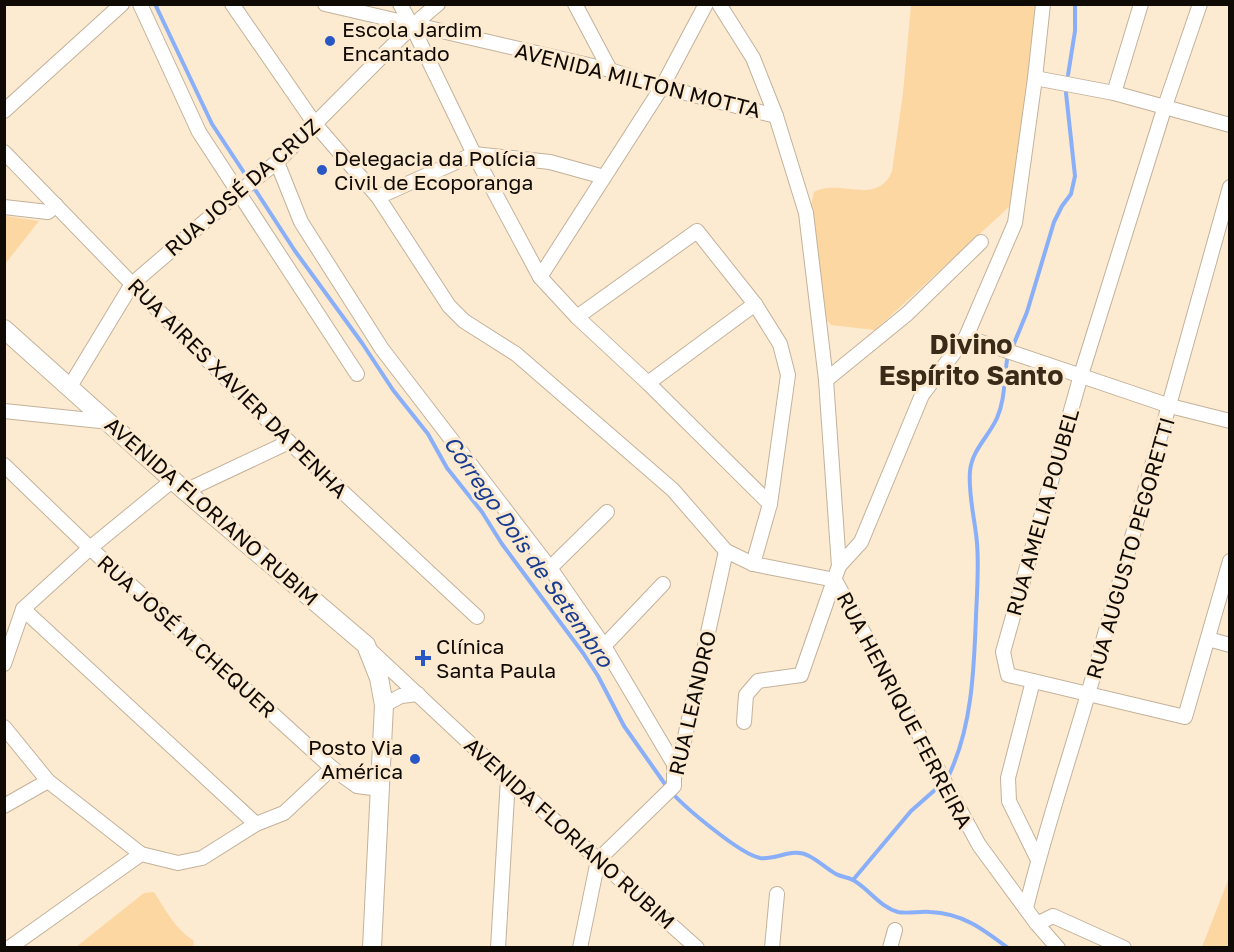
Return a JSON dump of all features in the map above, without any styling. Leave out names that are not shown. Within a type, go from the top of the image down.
[{"type":"main road","name":"AVENIDA FLORIANO RUBIM","points":[[4,329],[179,485],[366,645]]},
{"type":"main road","points":[[366,645],[379,678],[384,705],[372,948]]},
{"type":"street","points":[[4,111],[122,4]]},
{"type":"street","points":[[140,4],[199,132],[357,374]]},
{"type":"street","name":"RUA HENRIQUE FERREIRA","points":[[232,4],[315,124],[378,198],[449,306],[464,321],[516,354],[674,490],[726,551],[753,564],[835,580],[979,845],[1037,924],[1058,948]]},
{"type":"street","name":"AVENIDA MILTON MOTTA","points":[[326,4],[412,26],[610,70],[662,87],[776,116]]},
{"type":"street","points":[[400,4],[474,154],[540,277],[577,317],[770,504]]},
{"type":"street","name":"RUA JOSÉ DA CRUZ","points":[[69,388],[132,284],[277,162],[412,26],[438,4]]},
{"type":"street","points":[[575,4],[610,70]]},
{"type":"street","points":[[540,277],[662,87],[706,4]]},
{"type":"street","points":[[719,4],[753,58],[776,116],[806,213],[826,380],[839,566],[801,675],[758,681],[746,695],[744,722]]},
{"type":"street","points":[[839,566],[861,542],[922,395],[966,336],[1015,223],[1043,4]]},
{"type":"street","points":[[1114,93],[1141,4]]},
{"type":"street","name":"RUA AMELIA POUBEL","points":[[1200,4],[1165,106],[1081,375],[1003,652],[1008,675],[1185,717],[1208,639]]},
{"type":"street","points":[[1035,78],[1114,93],[1230,125]]},
{"type":"street","name":"RUA AIRES XAVIER DA PENHA","points":[[4,152],[289,442],[477,617]]},
{"type":"street","points":[[378,198],[474,154],[550,162],[604,177]]},
{"type":"street","points":[[277,162],[301,222],[382,348],[550,568],[604,646],[674,764]]},
{"type":"street","name":"RUA AUGUSTO PEGORETTI","points":[[1026,908],[1170,406],[1230,187]]},
{"type":"street","points":[[4,207],[48,212],[56,205]]},
{"type":"street","points":[[577,317],[697,231],[755,304],[780,344],[788,375],[770,504],[753,564]]},
{"type":"street","points":[[826,380],[907,314],[981,242]]},
{"type":"street","points":[[648,384],[755,304]]},
{"type":"street","points":[[966,336],[1170,406],[1230,421]]},
{"type":"street","points":[[4,411],[111,422]]},
{"type":"street","points":[[4,664],[22,609],[90,548],[179,485],[289,442]]},
{"type":"street","name":"RUA JOSÉ M CHEQUER","points":[[4,465],[90,548],[333,768],[357,786],[380,789]]},
{"type":"street","points":[[550,568],[607,512]]},
{"type":"street","name":"RUA LEANDRO","points":[[598,860],[674,786],[674,764],[681,755],[726,551]]},
{"type":"street","points":[[1230,561],[1208,639],[1230,645]]},
{"type":"street","points":[[604,646],[663,584]]},
{"type":"street","points":[[22,609],[256,824]]},
{"type":"street","name":"AVENIDA FLORIANO RUBIM","points":[[366,645],[508,779],[697,948]]},
{"type":"street","points":[[1033,681],[1008,778],[1009,801],[1038,860]]},
{"type":"street","points":[[384,705],[401,696],[418,694]]},
{"type":"street","points":[[4,727],[48,781],[141,854],[178,863],[202,858],[256,824],[284,813],[333,768]]},
{"type":"street","points":[[498,948],[508,779]]},
{"type":"street","points":[[4,806],[48,781]]},
{"type":"street","points":[[9,948],[141,854]]},
{"type":"street","points":[[580,948],[598,860]]},
{"type":"street","points":[[772,948],[777,894]]},
{"type":"street","points":[[1037,924],[1053,916],[1124,948]]},
{"type":"street","points":[[890,948],[894,930]]},
{"type":"shaded area","points":[[911,5],[1039,5],[1014,201],[875,330],[831,325],[825,318],[810,210],[814,192],[835,188],[868,190],[877,188],[886,182],[892,171],[903,93]]},
{"type":"shaded area","points":[[4,216],[39,221],[5,264]]},
{"type":"shaded area","points":[[1229,878],[1229,947],[1202,947]]},
{"type":"shaded area","points":[[154,892],[176,925],[193,940],[194,947],[76,947],[144,893]]},
{"type":"waterway","name":"Córrego Dois de Setembro","points":[[155,4],[212,124],[295,251],[393,390],[428,434],[447,468],[482,512],[502,544],[583,653],[598,676],[624,726],[667,787]]},
{"type":"waterway","points":[[1068,75],[1075,31],[1075,4]]},
{"type":"waterway","points":[[1013,346],[1027,312],[1054,222],[1071,194],[1075,176],[1066,93]]},
{"type":"waterway","points":[[948,777],[967,719],[974,657],[978,561],[970,489],[971,463],[1000,411],[1007,360]]},
{"type":"waterway","points":[[853,880],[911,811],[936,789]]},
{"type":"waterway","name":"Córrego Dois de Setembro","points":[[672,793],[714,830],[751,855],[766,858],[791,853],[803,854],[836,874],[853,880],[892,910],[902,913],[930,912],[952,915],[981,929],[1008,948]]},
{"type":"place","name":"Escola Jardim Encantado","points":[[330,41]]},
{"type":"place","name":"Delegacia da Polícia Civil de Ecoporanga","points":[[322,170]]},
{"type":"place","name":"Clínica Santa Paula","points":[[423,658]]},
{"type":"place","name":"Posto Via América","points":[[415,759]]},
{"type":"district","name":"Divino Espírito Santo","points":[[971,360]]}]
